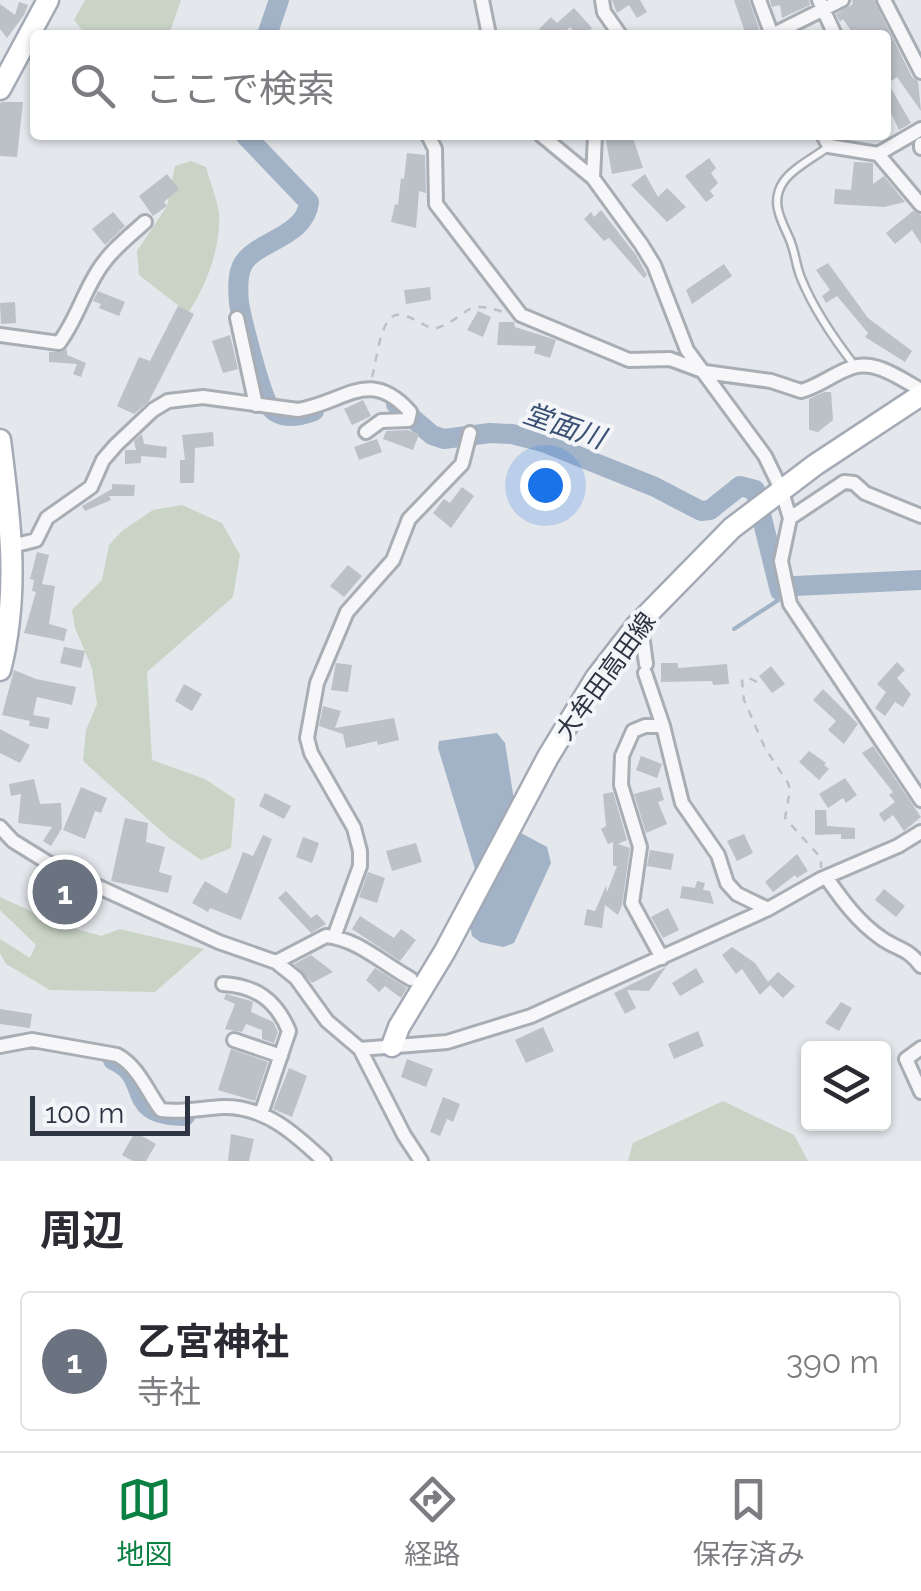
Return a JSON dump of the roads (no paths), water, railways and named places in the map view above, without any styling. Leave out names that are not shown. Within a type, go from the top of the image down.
[{"type":"main road","points":[[0,89],[8,54],[48,0]]},
{"type":"main road","name":"大牟田高田線","points":[[392,1046],[548,757],[596,678],[637,625],[695,563],[766,501],[921,392]]},
{"type":"main road","points":[[0,440],[14,579],[0,670]]},
{"type":"street","points":[[482,0],[488,30]]},
{"type":"street","points":[[602,0],[604,12],[617,30]]},
{"type":"street","points":[[759,0],[770,30]]},
{"type":"street","points":[[780,30],[820,5],[842,0]]},
{"type":"street","points":[[884,0],[921,72]]},
{"type":"street","points":[[820,5],[832,30]]},
{"type":"street","points":[[891,139],[921,130]]},
{"type":"street","points":[[430,140],[435,149],[436,204],[522,316],[629,360],[670,359],[705,372],[732,374],[801,390],[855,366],[882,369],[921,392]]},
{"type":"street","points":[[547,140],[592,178],[654,265],[687,350],[765,456],[766,501],[790,518]]},
{"type":"street","points":[[592,178],[596,140]]},
{"type":"street","points":[[878,154],[889,140]]},
{"type":"street","points":[[826,141],[878,154],[921,205]]},
{"type":"street","points":[[0,335],[58,343],[71,328],[95,274],[111,252],[145,222]]},
{"type":"street","points":[[237,318],[256,405]]},
{"type":"street","points":[[12,546],[36,540],[47,518],[91,487],[103,460],[153,410],[168,401],[203,397],[312,408],[337,396],[369,388],[388,393],[410,412],[408,420],[381,421],[366,432]]},
{"type":"street","points":[[334,937],[360,866],[360,851],[354,828],[311,754],[307,738],[317,683],[347,612],[393,560],[409,519],[462,464],[470,432]]},
{"type":"street","points":[[921,516],[844,482],[790,518],[782,550],[786,586],[801,623],[921,800]]},
{"type":"street","points":[[637,625],[682,802],[718,855],[727,884],[768,909]]},
{"type":"street","points":[[662,958],[632,903],[640,848],[621,784],[622,756],[634,731],[645,726],[663,726]]},
{"type":"street","points":[[0,827],[13,841],[55,867],[218,942],[276,962],[296,978],[326,1022],[360,1049],[421,1161]]},
{"type":"street","points":[[360,1049],[446,1042],[498,1028],[768,909],[921,832]]},
{"type":"street","points":[[823,878],[852,912],[884,940],[911,952],[921,966]]},
{"type":"street","points":[[276,962],[326,936],[334,937],[373,953],[410,979]]},
{"type":"street","points":[[223,984],[257,990],[274,1005],[289,1031],[261,1114]]},
{"type":"street","points":[[0,1046],[32,1040],[117,1055],[130,1061],[161,1110],[180,1113],[226,1107],[261,1114],[278,1122],[324,1161]]},
{"type":"street","points":[[234,1040],[280,1056]]},
{"type":"street","points":[[921,1048],[906,1059],[921,1092]]},
{"type":"lane","points":[[826,141],[784,179],[778,218],[790,239],[801,278],[830,333],[855,366]]},
{"type":"water","points":[[497,733],[505,743],[519,832],[547,847],[551,863],[514,943],[503,947],[472,936],[468,914],[479,882],[438,748],[439,741]]},
{"type":"waterway","name":"堂面川","points":[[269,30],[279,0]]},
{"type":"waterway","name":"堂面川","points":[[250,140],[309,202],[299,223],[243,264],[238,288],[244,325],[270,407],[285,415],[314,411]]},
{"type":"waterway","name":"堂面川","points":[[396,404],[432,435],[444,439],[512,434],[543,442],[655,487],[701,511],[710,510],[740,486],[755,490],[780,591],[795,586],[921,580]]},
{"type":"waterway","points":[[734,629],[780,599],[780,591]]},
{"type":"waterway","points":[[113,1060],[133,1076],[145,1103],[153,1110],[185,1116]]},
{"type":"place","name":"乙宮神社","points":[[65,892]]}]
